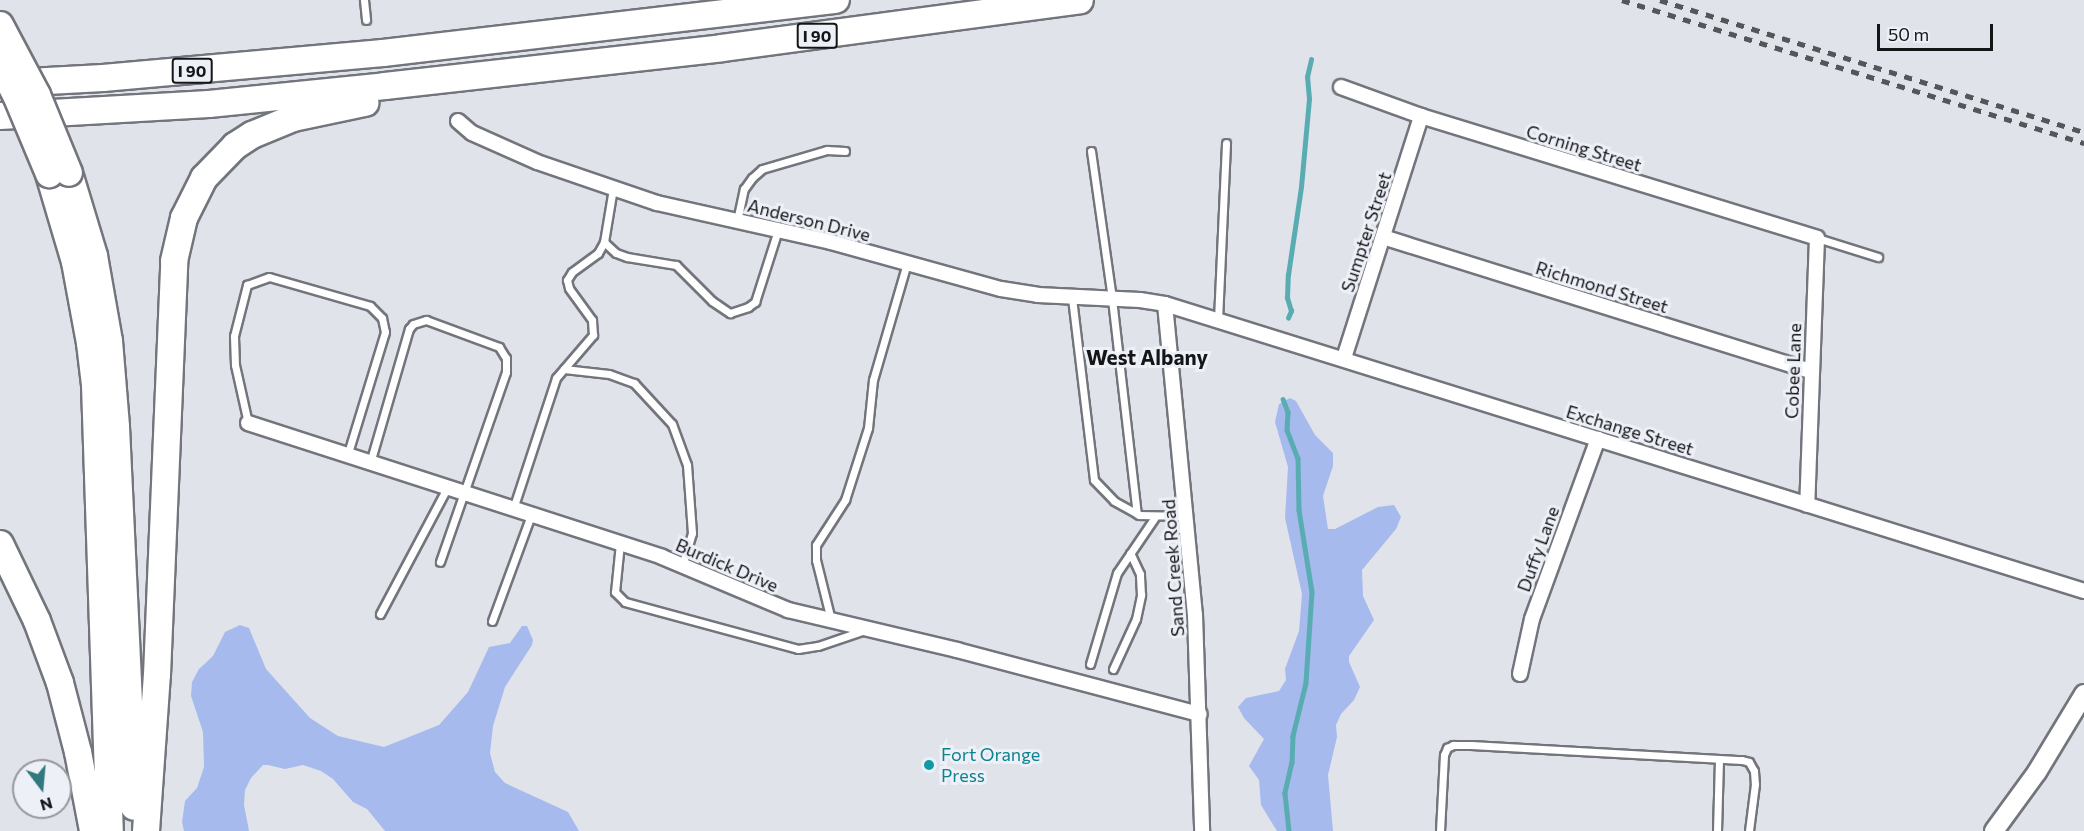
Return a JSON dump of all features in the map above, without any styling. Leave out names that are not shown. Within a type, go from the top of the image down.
[{"type":"highway","name":"I 90","points":[[0,83],[103,78],[383,53],[836,0]]},
{"type":"highway","name":"I 90","points":[[0,116],[209,104],[554,68],[890,27],[1080,0]]},
{"type":"highway","points":[[0,26],[37,95],[59,173],[90,343],[95,385],[110,831]]},
{"type":"highway","points":[[0,64],[59,173],[94,256],[109,341],[116,427],[135,831]]},
{"type":"highway","points":[[146,831],[158,663],[174,261],[178,238],[193,196],[219,161],[235,146],[272,125],[316,113],[554,68]]},
{"type":"highway","points":[[0,544],[37,621],[60,683],[78,752],[93,831]]},
{"type":"street","name":"Corning Street","points":[[1341,87],[1421,116],[1817,238]]},
{"type":"street","name":"Sumpter Street","points":[[1344,358],[1421,116]]},
{"type":"street","name":"Anderson Drive","points":[[458,121],[472,133],[491,143],[613,188],[681,210],[778,230],[1001,289],[1072,298],[1165,304]]},
{"type":"street","name":"Richmond Street","points":[[1383,237],[1811,371]]},
{"type":"street","name":"Cobee Lane","points":[[1807,505],[1817,238]]},
{"type":"street","name":"Exchange Street","points":[[1165,304],[1344,358],[2084,591]]},
{"type":"street","name":"Sand Creek Road","points":[[1165,304],[1187,516],[1200,714],[1202,831]]},
{"type":"street","name":"Burdick Drive","points":[[248,423],[620,543],[682,565],[771,604],[1200,714]]},
{"type":"street","name":"Duffy Lane","points":[[1520,674],[1532,619],[1598,439]]},
{"type":"street","points":[[1994,831],[2037,772],[2084,694]]},
{"type":"lane","points":[[364,0],[366,20]]},
{"type":"lane","points":[[1218,320],[1226,143]]},
{"type":"lane","points":[[736,220],[744,189],[762,169],[827,150],[845,151]]},
{"type":"lane","points":[[1091,151],[1112,299],[1137,514]]},
{"type":"lane","points":[[513,509],[556,378],[593,335],[592,320],[569,288],[567,280],[572,273],[598,253],[604,242],[613,188]]},
{"type":"lane","points":[[604,242],[616,253],[627,257],[676,265],[712,301],[730,313],[748,308],[755,302],[778,230]]},
{"type":"lane","points":[[1817,238],[1878,257]]},
{"type":"lane","points":[[831,620],[816,560],[816,545],[845,500],[865,439],[870,419],[873,380],[907,263]]},
{"type":"lane","points":[[248,423],[235,365],[234,336],[248,285],[269,277],[370,306],[382,318],[385,332],[348,456]]},
{"type":"lane","points":[[1072,298],[1094,480],[1114,501],[1137,514],[1155,517],[1187,516]]},
{"type":"lane","points":[[370,463],[409,329],[418,321],[426,321],[493,344],[506,358],[506,372],[466,494],[440,562]]},
{"type":"lane","points":[[564,369],[609,374],[634,383],[672,424],[687,465],[692,533],[682,565]]},
{"type":"lane","points":[[380,614],[447,488]]},
{"type":"lane","points":[[492,621],[531,514]]},
{"type":"lane","points":[[1090,664],[1117,573],[1155,517]]},
{"type":"lane","points":[[620,543],[615,592],[625,602],[798,649],[818,646],[868,629]]},
{"type":"lane","points":[[1113,669],[1136,620],[1141,595],[1140,574],[1130,553]]},
{"type":"lane","points":[[1440,831],[1444,755],[1447,748],[1453,745],[1749,762],[1754,771],[1755,784],[1749,831]]},
{"type":"lane","points":[[1717,831],[1719,759]]},
{"type":"shaded area","points":[[1290,398],[1296,401],[1315,435],[1333,453],[1333,466],[1323,496],[1328,529],[1335,529],[1378,507],[1394,505],[1401,517],[1396,529],[1362,570],[1363,596],[1374,620],[1349,656],[1349,662],[1360,687],[1354,700],[1341,714],[1336,725],[1337,737],[1328,775],[1333,831],[1277,831],[1261,805],[1259,780],[1249,766],[1264,739],[1244,718],[1238,707],[1246,698],[1279,691],[1286,680],[1285,669],[1299,631],[1302,594],[1285,518],[1288,467],[1275,422],[1279,404]]},
{"type":"shaded area","points":[[240,625],[249,628],[266,669],[310,718],[338,736],[384,747],[439,725],[468,692],[489,647],[510,643],[522,626],[527,626],[533,640],[532,645],[505,687],[493,726],[490,753],[495,772],[505,783],[568,812],[579,831],[385,831],[367,809],[353,802],[333,779],[321,771],[303,765],[285,769],[263,765],[251,778],[245,790],[244,805],[249,831],[184,831],[182,822],[185,801],[197,788],[204,767],[203,732],[191,696],[192,682],[199,669],[213,656],[225,632]]},
{"type":"waterway","points":[[1288,318],[1291,311],[1287,298],[1288,275],[1301,187],[1309,99],[1307,77],[1311,59]]},
{"type":"waterway","points":[[1283,399],[1288,412],[1287,430],[1298,458],[1299,510],[1312,592],[1306,683],[1293,736],[1292,762],[1285,793],[1289,831]]},
{"type":"railway","points":[[1622,0],[2084,143]]},
{"type":"railway","points":[[1660,0],[2084,132]]},
{"type":"place","name":"Fort Orange Press","points":[[929,765]]},
{"type":"district","name":"West Albany","points":[[1147,357]]}]
